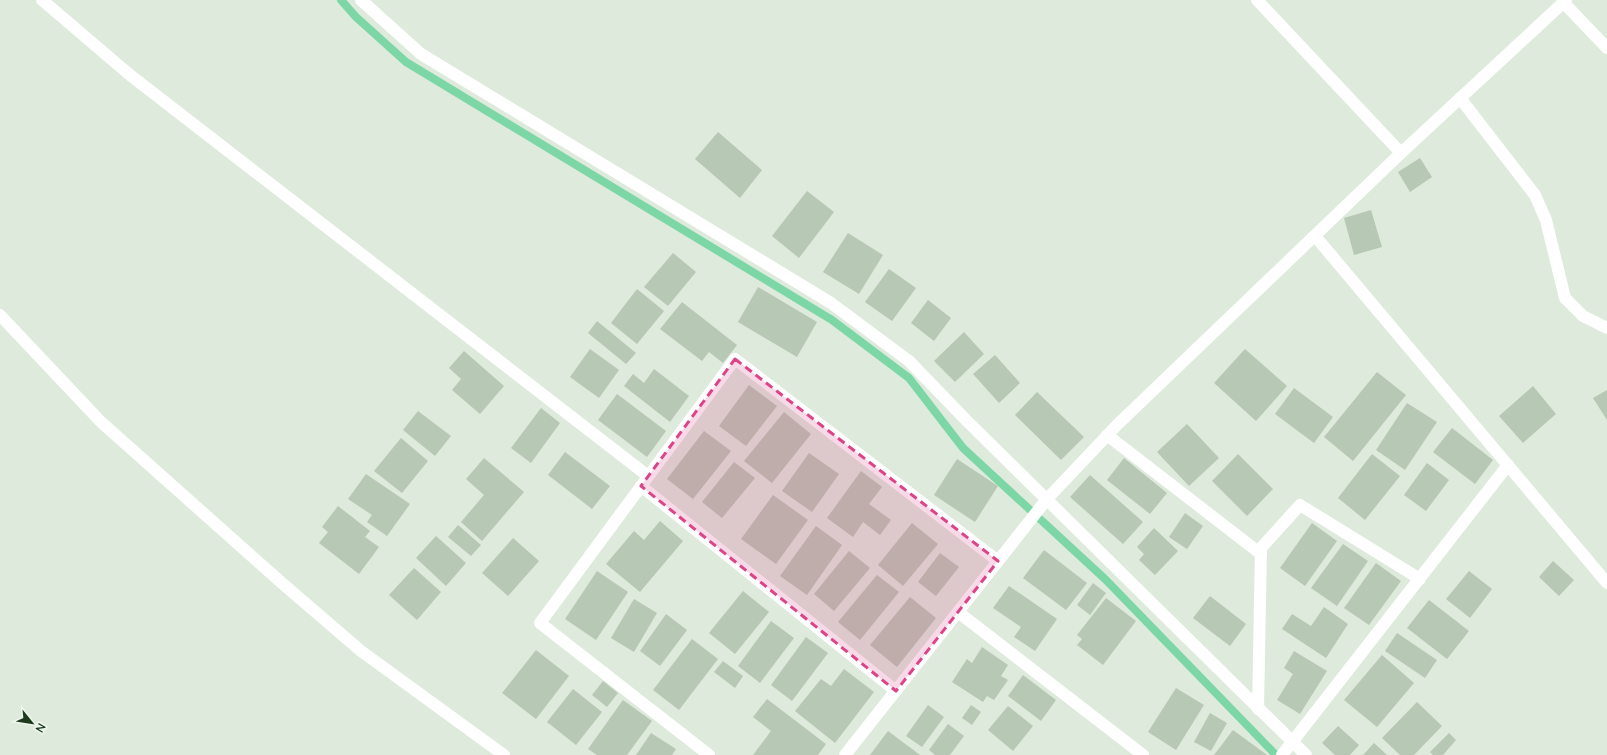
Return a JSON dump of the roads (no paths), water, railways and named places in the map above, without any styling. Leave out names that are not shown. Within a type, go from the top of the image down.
[{"type":"street","points":[[42,0],[130,75],[644,481],[896,691]]},
{"type":"street","points":[[361,0],[421,54],[831,303],[909,361],[966,420],[1306,755]]},
{"type":"street","points":[[1257,0],[1401,153]]},
{"type":"street","points":[[845,755],[1047,499],[1107,436],[1460,98],[1565,1],[1607,48]]},
{"type":"street","points":[[1460,98],[1535,195],[1546,220],[1565,298],[1583,316],[1607,328]]},
{"type":"street","points":[[1315,236],[1607,583]]},
{"type":"street","points":[[0,315],[100,422],[283,584],[361,651],[504,755]]},
{"type":"street","points":[[709,755],[540,623],[735,359],[998,561]]},
{"type":"street","points":[[1107,436],[1261,554]]},
{"type":"street","points":[[1282,755],[1508,465]]},
{"type":"street","points":[[1258,708],[1261,548],[1300,505],[1420,579]]},
{"type":"street","points":[[958,612],[1143,755]]},
{"type":"waterway","points":[[341,0],[356,17],[406,62],[832,320],[909,378],[963,448],[1105,579],[1276,755]]}]
